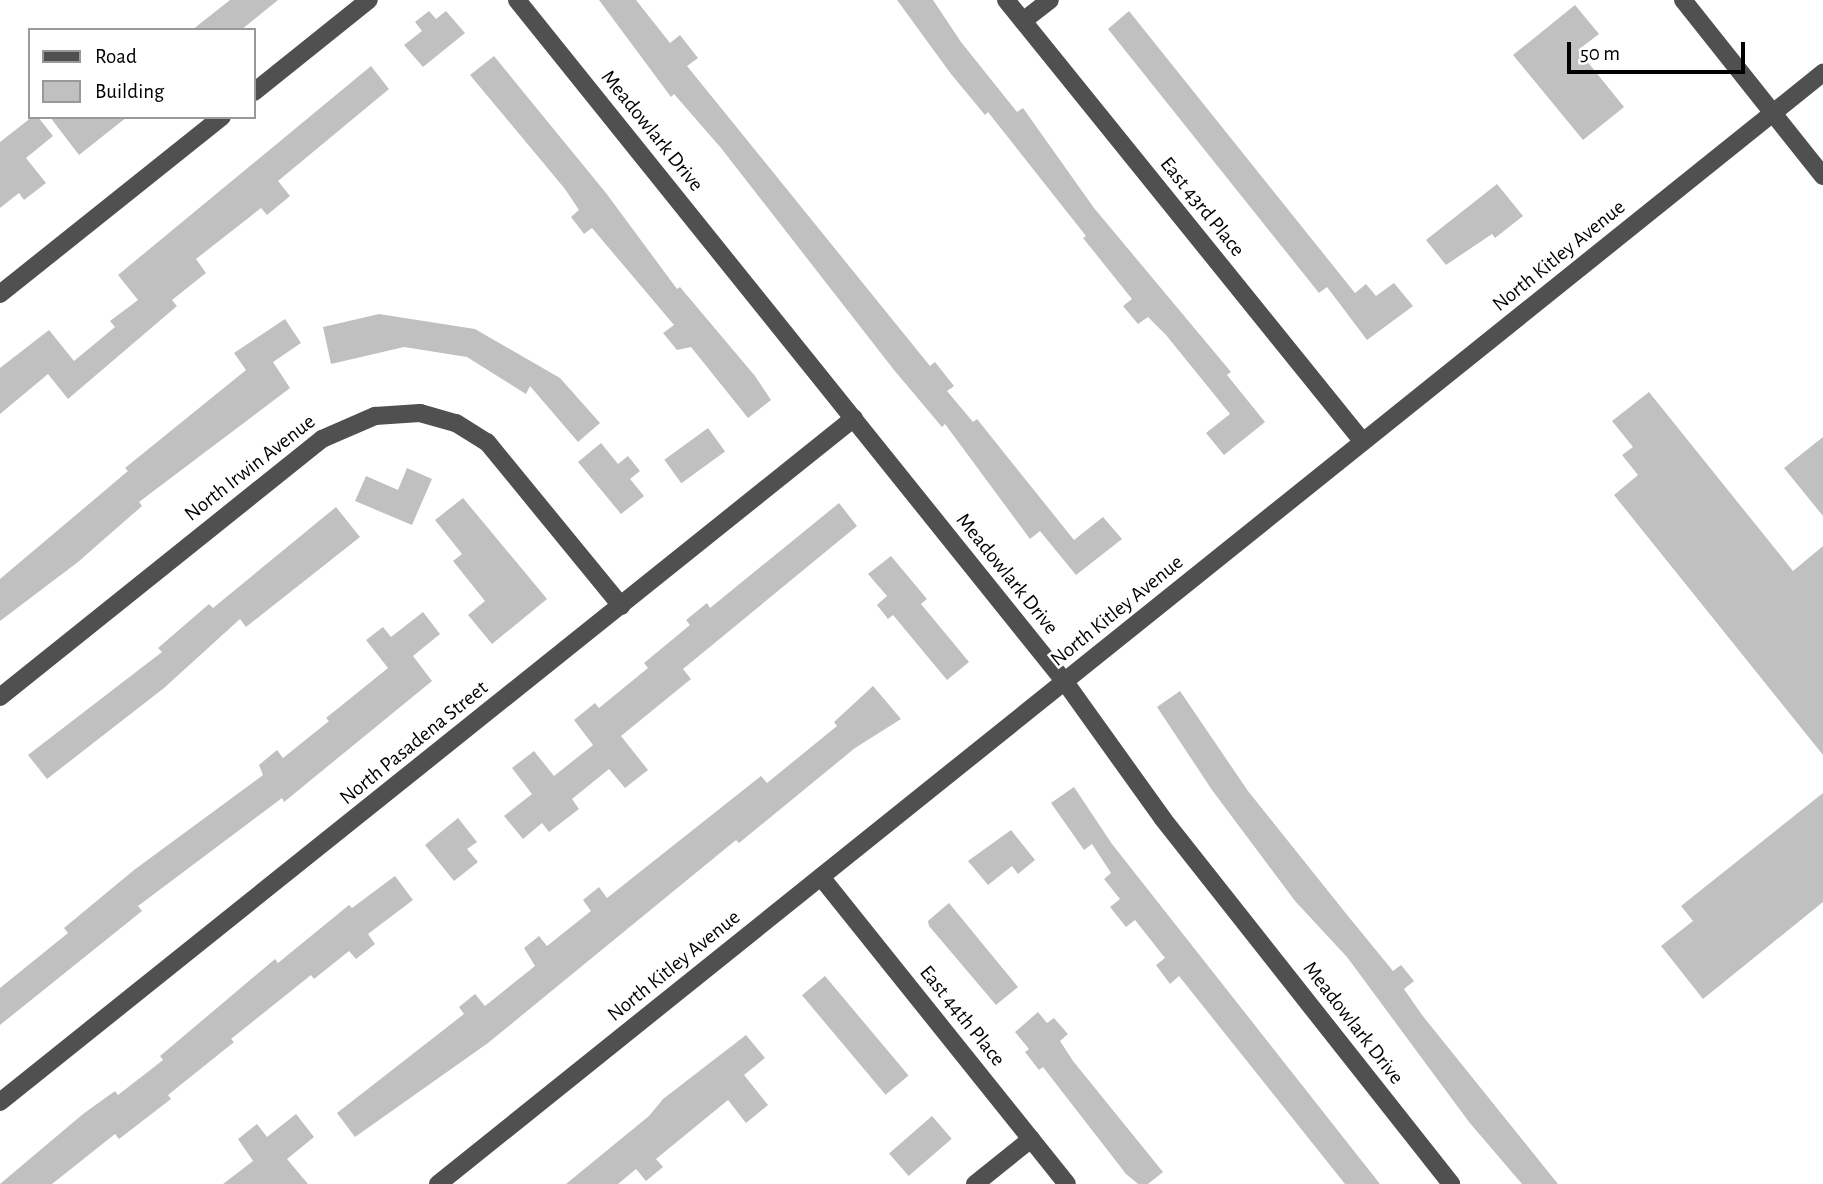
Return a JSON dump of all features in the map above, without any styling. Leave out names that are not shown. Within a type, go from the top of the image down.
[{"type":"street","points":[[256,90],[369,0]]},
{"type":"street","name":"Meadowlark Drive","points":[[517,0],[1065,682],[1163,819],[1451,1184]]},
{"type":"street","name":"East 43rd Place","points":[[1006,0],[1363,442]]},
{"type":"street","points":[[1023,21],[1050,0]]},
{"type":"street","points":[[1683,0],[1823,176]]},
{"type":"street","name":"North Kitley Avenue","points":[[438,1184],[1823,73]]},
{"type":"street","points":[[0,294],[219,119]]},
{"type":"street","name":"North Irwin Avenue","points":[[0,697],[322,439],[374,416],[420,413],[456,423],[487,442],[621,606]]},
{"type":"street","name":"North Pasadena Street","points":[[0,1102],[854,418]]},
{"type":"street","name":"East 44th Place","points":[[821,877],[1067,1184]]},
{"type":"street","points":[[975,1184],[1031,1139]]},
{"type":"building","points":[[230,0],[278,0],[243,28],[195,28]]},
{"type":"building","points":[[599,0],[636,0],[670,43],[680,35],[698,58],[687,66],[930,366],[935,362],[954,386],[947,391],[973,422],[977,419],[1074,540],[1103,517],[1122,539],[1076,575],[1040,531],[1030,539],[945,424],[942,427],[894,370],[721,148],[674,94],[671,97]]},
{"type":"building","points":[[897,0],[933,0],[961,42],[1017,112],[1023,108],[1094,208],[1231,372],[1227,375],[1265,422],[1224,455],[1206,433],[1230,414],[1166,335],[1148,317],[1138,324],[1123,306],[1132,299],[1083,238],[1086,236],[988,112],[985,115],[951,74]]},
{"type":"building","points":[[1575,5],[1599,34],[1578,50],[1624,107],[1583,140],[1513,55]]},
{"type":"building","points":[[429,11],[436,19],[446,11],[465,33],[423,67],[404,45],[422,31],[415,22]]},
{"type":"building","points":[[1129,11],[1355,293],[1366,284],[1376,296],[1394,283],[1413,306],[1367,340],[1327,287],[1319,293],[1108,29]]},
{"type":"building","points":[[494,56],[606,193],[677,289],[680,287],[755,376],[771,400],[748,418],[691,347],[677,350],[663,333],[674,325],[592,228],[584,234],[571,217],[579,210],[565,189],[470,75]]},
{"type":"building","points":[[371,66],[389,89],[278,181],[290,196],[267,215],[261,208],[196,259],[206,273],[172,300],[177,306],[68,399],[48,374],[0,414],[0,368],[49,330],[74,361],[115,327],[110,321],[138,300],[118,275]]},
{"type":"building","points":[[29,119],[40,119],[53,136],[26,158],[46,183],[24,200],[19,193],[0,208],[0,142]]},
{"type":"building","points":[[52,119],[124,119],[79,155]]},
{"type":"building","points":[[1497,184],[1523,216],[1495,238],[1492,234],[1446,265],[1426,240]]},
{"type":"building","points":[[379,314],[475,329],[560,378],[600,423],[578,442],[530,386],[526,394],[467,357],[404,347],[331,364],[323,327]]},
{"type":"building","points":[[285,319],[301,343],[273,362],[290,388],[139,502],[142,506],[78,562],[0,621],[0,579],[128,471],[125,468],[246,370],[234,353]]},
{"type":"building","points":[[1649,392],[1793,571],[1823,546],[1823,755],[1614,495],[1638,475],[1622,455],[1633,447],[1612,421]]},
{"type":"building","points":[[708,428],[725,451],[681,483],[664,460]]},
{"type":"building","points":[[1823,437],[1823,516],[1784,468]]},
{"type":"building","points":[[601,443],[618,464],[628,456],[640,471],[630,479],[644,496],[621,514],[578,462]]},
{"type":"building","points":[[407,468],[432,479],[412,525],[355,501],[366,476],[398,490]]},
{"type":"building","points":[[463,498],[547,599],[492,644],[468,615],[485,601],[453,561],[462,554],[435,520]]},
{"type":"building","points":[[839,503],[857,526],[683,669],[691,679],[621,736],[648,770],[625,788],[609,769],[572,799],[579,809],[549,832],[542,823],[523,839],[504,816],[532,794],[512,768],[534,751],[554,776],[593,745],[574,720],[595,703],[599,708],[648,668],[644,663],[690,625],[686,620],[707,603],[710,608]]},
{"type":"building","points":[[336,507],[360,537],[246,627],[240,619],[164,688],[47,779],[28,755],[162,652],[158,648],[209,604],[213,608]]},
{"type":"building","points":[[891,556],[927,599],[921,604],[969,662],[947,680],[893,615],[888,619],[877,605],[887,596],[868,574]]},
{"type":"building","points":[[423,612],[440,634],[413,656],[432,681],[284,802],[282,798],[138,906],[142,911],[0,1025],[0,988],[68,933],[64,928],[134,870],[263,775],[259,765],[277,750],[283,758],[329,721],[326,718],[388,668],[366,640],[383,627],[391,637]]},
{"type":"building","points":[[873,686],[901,719],[855,748],[739,843],[736,840],[488,1043],[355,1137],[337,1113],[464,1014],[459,1007],[475,994],[485,1006],[535,966],[524,948],[539,936],[547,946],[591,911],[583,900],[599,887],[607,898],[761,776],[767,783],[837,726],[834,722]]},
{"type":"building","points":[[1180,691],[1248,791],[1348,916],[1393,971],[1401,965],[1414,981],[1404,989],[1422,1015],[1558,1184],[1522,1184],[1469,1122],[1347,957],[1295,901],[1212,790],[1157,707]]},
{"type":"building","points":[[1074,787],[1112,844],[1380,1184],[1345,1184],[1179,976],[1170,984],[1156,965],[1165,958],[1135,920],[1126,927],[1110,907],[1120,899],[1104,879],[1111,873],[1092,844],[1084,850],[1051,803]]},
{"type":"building","points":[[1823,793],[1823,902],[1703,999],[1661,946],[1693,921],[1681,906]]},
{"type":"building","points":[[458,818],[477,842],[467,849],[478,862],[454,881],[425,845]]},
{"type":"building","points":[[1011,830],[1035,860],[1018,874],[1012,866],[988,885],[968,861]]},
{"type":"building","points":[[395,876],[413,900],[368,934],[375,944],[356,959],[349,951],[314,979],[311,975],[231,1039],[234,1042],[168,1095],[171,1099],[119,1139],[115,1134],[52,1184],[0,1184],[83,1114],[115,1091],[118,1095],[163,1060],[160,1056],[275,959],[278,963],[349,905],[352,908]]},
{"type":"building","points":[[949,903],[1018,987],[996,1005],[929,926],[928,921]]},
{"type":"building","points":[[825,976],[909,1076],[886,1095],[802,995]]},
{"type":"building","points":[[1038,1012],[1047,1023],[1054,1018],[1068,1034],[1060,1041],[1073,1061],[1163,1172],[1148,1184],[1138,1184],[1126,1174],[1043,1067],[1039,1070],[1025,1052],[1029,1049],[1015,1032]]},
{"type":"building","points":[[746,1035],[765,1058],[744,1075],[768,1105],[746,1123],[728,1100],[656,1159],[663,1167],[646,1181],[636,1169],[618,1184],[566,1184],[649,1116],[663,1099]]},
{"type":"building","points":[[296,1114],[314,1137],[287,1159],[308,1184],[223,1184],[253,1161],[238,1139],[257,1124],[267,1137]]},
{"type":"building","points":[[932,1116],[952,1139],[909,1176],[889,1153]]}]
